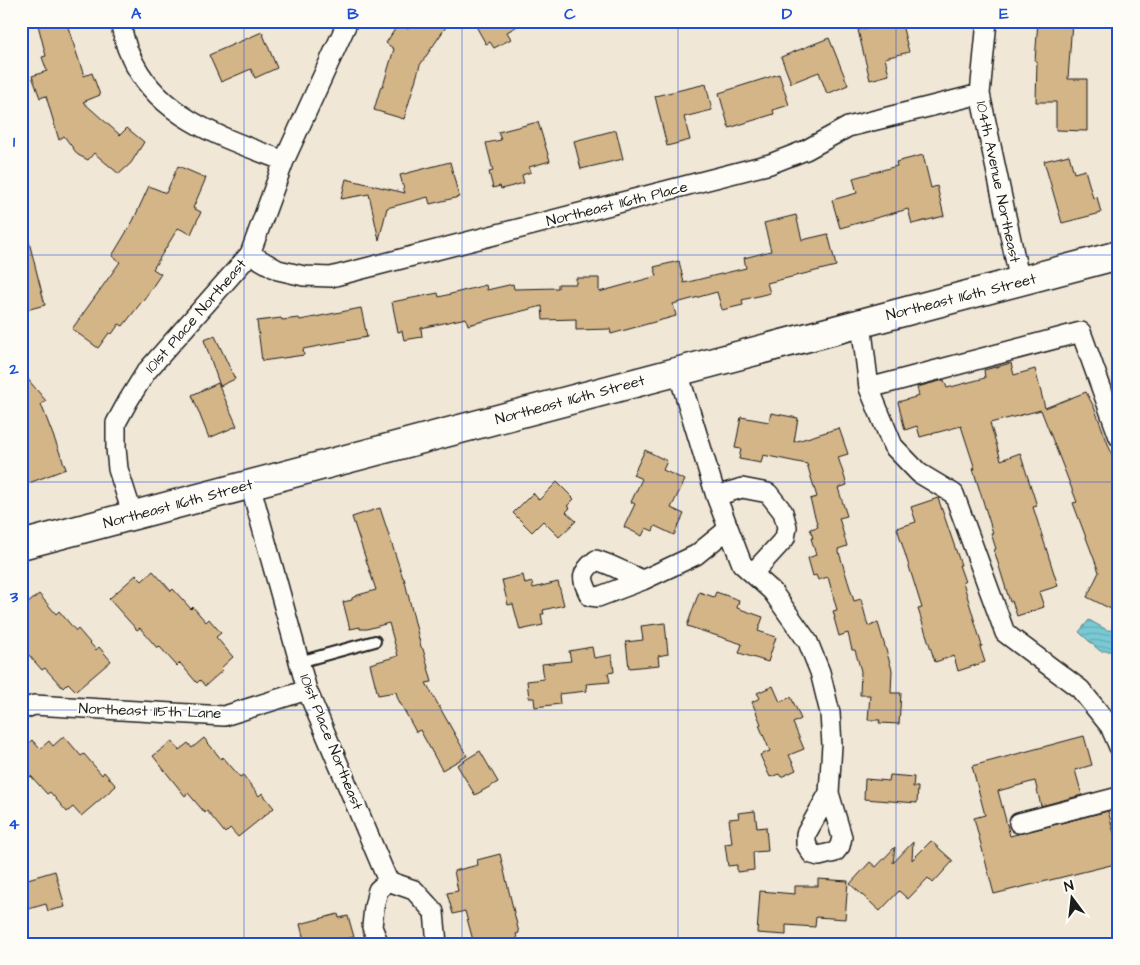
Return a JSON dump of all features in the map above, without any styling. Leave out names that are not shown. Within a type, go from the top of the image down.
[{"type":"street","points":[[120,21],[127,49],[141,75],[158,98],[181,115],[218,135],[284,161]]},
{"type":"street","name":"101st Place Northeast","points":[[133,516],[118,469],[116,423],[146,372],[250,254],[284,161],[348,21]]},
{"type":"street","name":"104th Avenue Northeast","points":[[987,21],[980,94],[1020,282]]},
{"type":"street","name":"Northeast 116th Place","points":[[250,254],[278,270],[304,276],[331,277],[770,164],[806,150],[848,127],[980,94]]},
{"type":"street","name":"Northeast 116th Street","points":[[21,545],[1119,256]]},
{"type":"street","points":[[861,323],[869,388],[893,446],[919,473],[954,494],[1005,633],[1080,689],[1110,726],[1119,747]]},
{"type":"street","points":[[869,388],[1081,332],[1119,437]]},
{"type":"street","points":[[678,372],[716,496],[742,564],[772,591],[808,642],[820,672],[830,713],[832,745],[829,793]]},
{"type":"street","name":"101st Place Northeast","points":[[250,484],[307,690],[388,881]]},
{"type":"street","points":[[716,496],[742,488],[768,493],[784,512],[787,527],[785,538],[753,574]]},
{"type":"street","points":[[643,580],[696,555],[728,530]]},
{"type":"street","name":"Northeast 115th Lane","points":[[21,710],[34,705],[224,716],[307,690]]},
{"type":"street","points":[[1019,823],[1119,797]]},
{"type":"street","points":[[379,944],[372,927],[374,907],[378,890],[388,881],[414,890],[434,912],[437,944]]},
{"type":"lane","points":[[299,662],[375,641]]},
{"type":"water","points":[[1089,620],[1107,630],[1119,631],[1119,651],[1100,651],[1079,632]]},
{"type":"building","points":[[37,21],[66,21],[84,76],[92,73],[100,95],[83,102],[120,135],[127,128],[144,142],[131,163],[119,174],[94,153],[88,160],[78,155],[64,136],[59,140],[46,96],[40,98],[32,76],[47,71],[42,57],[46,56]]},
{"type":"building","points":[[413,21],[450,21],[420,65],[404,119],[374,110],[394,49],[386,43],[399,23],[408,29]]},
{"type":"building","points":[[473,21],[526,21],[507,32],[511,39],[494,48],[490,42],[486,44]]},
{"type":"building","points":[[893,21],[901,21],[909,52],[885,58],[889,75],[870,80],[858,30]]},
{"type":"building","points":[[1038,21],[1072,21],[1068,79],[1087,79],[1087,131],[1056,130],[1056,102],[1036,102],[1037,61],[1035,61]]},
{"type":"building","points":[[262,32],[277,68],[255,78],[251,69],[221,82],[209,55]]},
{"type":"building","points":[[829,38],[848,85],[827,94],[819,72],[791,83],[781,57]]},
{"type":"building","points":[[779,74],[789,105],[773,110],[774,114],[729,128],[719,93]]},
{"type":"building","points":[[706,84],[712,110],[684,117],[690,140],[667,146],[655,96]]},
{"type":"building","points":[[538,122],[550,161],[529,167],[531,172],[522,175],[524,183],[501,189],[500,186],[493,188],[489,172],[493,171],[486,143],[501,140],[498,132]]},
{"type":"building","points":[[616,130],[623,159],[581,169],[574,141]]},
{"type":"building","points":[[923,155],[931,188],[937,186],[944,216],[912,224],[908,209],[840,228],[832,200],[857,193],[853,178],[897,166],[896,162]]},
{"type":"building","points":[[1069,155],[1074,173],[1085,170],[1093,198],[1097,197],[1101,213],[1062,223],[1044,161]]},
{"type":"building","points":[[450,162],[459,197],[430,204],[428,197],[387,208],[379,240],[369,194],[341,199],[346,179],[405,193],[400,175]]},
{"type":"building","points":[[178,166],[206,178],[193,208],[201,212],[191,234],[178,228],[153,269],[161,274],[147,295],[123,326],[119,324],[112,334],[109,333],[98,348],[72,329],[120,262],[112,256],[133,221],[149,186],[166,193]]},
{"type":"building","points":[[796,215],[802,240],[828,234],[836,266],[767,283],[770,293],[742,300],[743,305],[722,310],[717,292],[673,304],[676,316],[611,334],[610,329],[576,330],[576,319],[543,320],[542,306],[468,325],[466,318],[421,328],[422,337],[404,340],[402,331],[398,332],[392,302],[438,293],[439,297],[486,285],[487,290],[513,284],[514,289],[558,288],[558,284],[576,284],[576,278],[599,278],[599,292],[657,276],[654,267],[679,261],[684,283],[746,268],[744,258],[771,251],[764,223]]},
{"type":"building","points":[[27,234],[45,305],[26,310],[21,291],[21,235]]},
{"type":"building","points":[[361,308],[367,337],[303,349],[304,355],[262,361],[257,321],[281,318],[282,320],[299,318],[300,320]]},
{"type":"building","points":[[215,336],[235,379],[220,386],[204,340]]},
{"type":"building","points":[[1011,363],[1014,375],[1035,369],[1045,408],[1086,392],[1094,407],[1119,473],[1119,613],[1087,597],[1099,572],[1073,503],[1077,502],[1041,410],[990,423],[1001,460],[1020,453],[1037,506],[1033,507],[1058,586],[1039,592],[1044,607],[1017,616],[1012,601],[1010,602],[994,550],[996,549],[991,533],[993,533],[961,426],[920,437],[917,426],[905,430],[898,402],[919,396],[917,387],[944,380],[947,388],[985,378],[984,370]]},
{"type":"building","points":[[21,371],[46,401],[41,404],[66,469],[21,486]]},
{"type":"building","points":[[218,383],[237,426],[209,438],[192,395]]},
{"type":"building","points":[[771,413],[798,418],[794,442],[839,428],[848,454],[838,457],[847,485],[838,488],[847,516],[839,518],[847,546],[838,549],[854,601],[861,599],[868,626],[878,623],[892,670],[891,693],[901,693],[899,724],[879,723],[880,720],[868,720],[870,695],[860,695],[861,671],[855,650],[852,650],[848,633],[839,636],[833,611],[837,610],[828,577],[818,580],[816,575],[813,576],[808,558],[816,555],[810,529],[818,527],[810,499],[817,497],[807,464],[763,455],[761,463],[739,459],[741,449],[735,448],[741,417],[769,422]]},
{"type":"building","points":[[645,450],[667,461],[663,470],[685,480],[671,508],[684,514],[674,535],[655,526],[653,531],[646,528],[642,536],[624,527],[635,504],[631,502],[642,479],[633,475]]},
{"type":"building","points":[[557,482],[574,499],[567,506],[570,508],[566,512],[576,521],[559,537],[543,521],[532,532],[513,513],[533,493],[539,500]]},
{"type":"building","points":[[938,498],[961,565],[959,565],[965,582],[963,582],[985,662],[958,671],[954,656],[935,662],[918,609],[922,608],[897,528],[916,522],[911,507]]},
{"type":"building","points":[[380,508],[404,578],[421,647],[432,682],[426,683],[467,756],[442,770],[420,730],[416,732],[396,692],[378,695],[370,664],[398,656],[389,623],[367,629],[360,629],[360,627],[350,629],[343,602],[376,590],[352,517]]},
{"type":"building","points":[[153,571],[171,591],[173,589],[206,622],[209,619],[221,633],[216,637],[233,657],[221,668],[223,670],[205,686],[200,680],[197,683],[180,663],[177,666],[159,646],[157,648],[140,628],[137,630],[109,599],[136,575],[142,581]]},
{"type":"building","points":[[523,575],[525,584],[532,582],[533,588],[558,582],[564,605],[543,610],[544,614],[541,614],[543,625],[520,630],[513,604],[508,605],[502,580]]},
{"type":"building","points":[[699,592],[714,597],[716,592],[739,600],[737,608],[763,617],[758,631],[776,637],[768,662],[739,653],[742,644],[687,626]]},
{"type":"building","points":[[39,594],[56,614],[59,611],[76,631],[78,629],[96,650],[99,647],[111,661],[76,691],[68,683],[63,688],[45,668],[42,670],[21,646],[21,609]]},
{"type":"building","points":[[665,623],[668,654],[658,656],[659,665],[629,668],[626,642],[643,640],[641,626]]},
{"type":"building","points":[[592,647],[594,658],[612,655],[614,672],[608,673],[610,682],[586,684],[587,691],[559,694],[560,704],[535,707],[534,698],[529,698],[527,681],[544,679],[542,664],[571,661],[569,651]]},
{"type":"building","points":[[773,686],[780,702],[791,697],[801,719],[793,723],[804,749],[789,755],[796,770],[781,777],[779,774],[770,777],[760,755],[770,751],[752,702],[760,698],[757,693]]},
{"type":"building","points":[[64,736],[81,756],[84,754],[102,775],[104,772],[116,786],[81,816],[73,807],[67,812],[50,792],[47,794],[31,776],[28,778],[21,770],[21,750],[32,740],[40,749],[49,741],[53,746]]},
{"type":"building","points":[[1084,736],[1092,765],[1075,770],[1082,795],[1041,806],[1035,781],[998,791],[1010,836],[1108,811],[1114,833],[1119,832],[1119,863],[994,894],[974,818],[985,815],[972,766]]},
{"type":"building","points":[[204,738],[221,759],[223,757],[240,777],[243,775],[259,796],[262,793],[274,808],[238,837],[230,828],[225,833],[207,811],[205,813],[188,793],[185,796],[153,756],[172,741],[179,750],[188,743],[192,748]]},
{"type":"building","points":[[480,751],[498,782],[475,795],[457,765]]},
{"type":"building","points":[[890,775],[914,777],[913,787],[918,787],[917,803],[864,799],[865,779],[889,781]]},
{"type":"building","points":[[755,811],[757,828],[766,827],[768,851],[753,852],[754,870],[737,872],[737,865],[728,866],[725,844],[732,843],[729,819],[739,818],[738,813]]},
{"type":"building","points":[[931,841],[953,861],[933,883],[928,878],[908,899],[899,891],[880,911],[850,884],[870,862],[876,867],[895,847],[893,863],[913,842],[912,860]]},
{"type":"building","points":[[500,854],[519,933],[516,934],[519,944],[474,944],[465,911],[453,914],[447,893],[458,891],[454,871],[478,865],[477,860]]},
{"type":"building","points":[[55,871],[65,907],[48,911],[46,904],[21,911],[21,881]]},
{"type":"building","points":[[818,879],[848,881],[845,919],[816,917],[815,927],[786,925],[786,935],[757,933],[760,891],[795,894],[795,886],[818,886]]},
{"type":"building","points":[[338,914],[339,918],[348,916],[354,937],[345,939],[346,944],[305,944],[300,924]]}]
